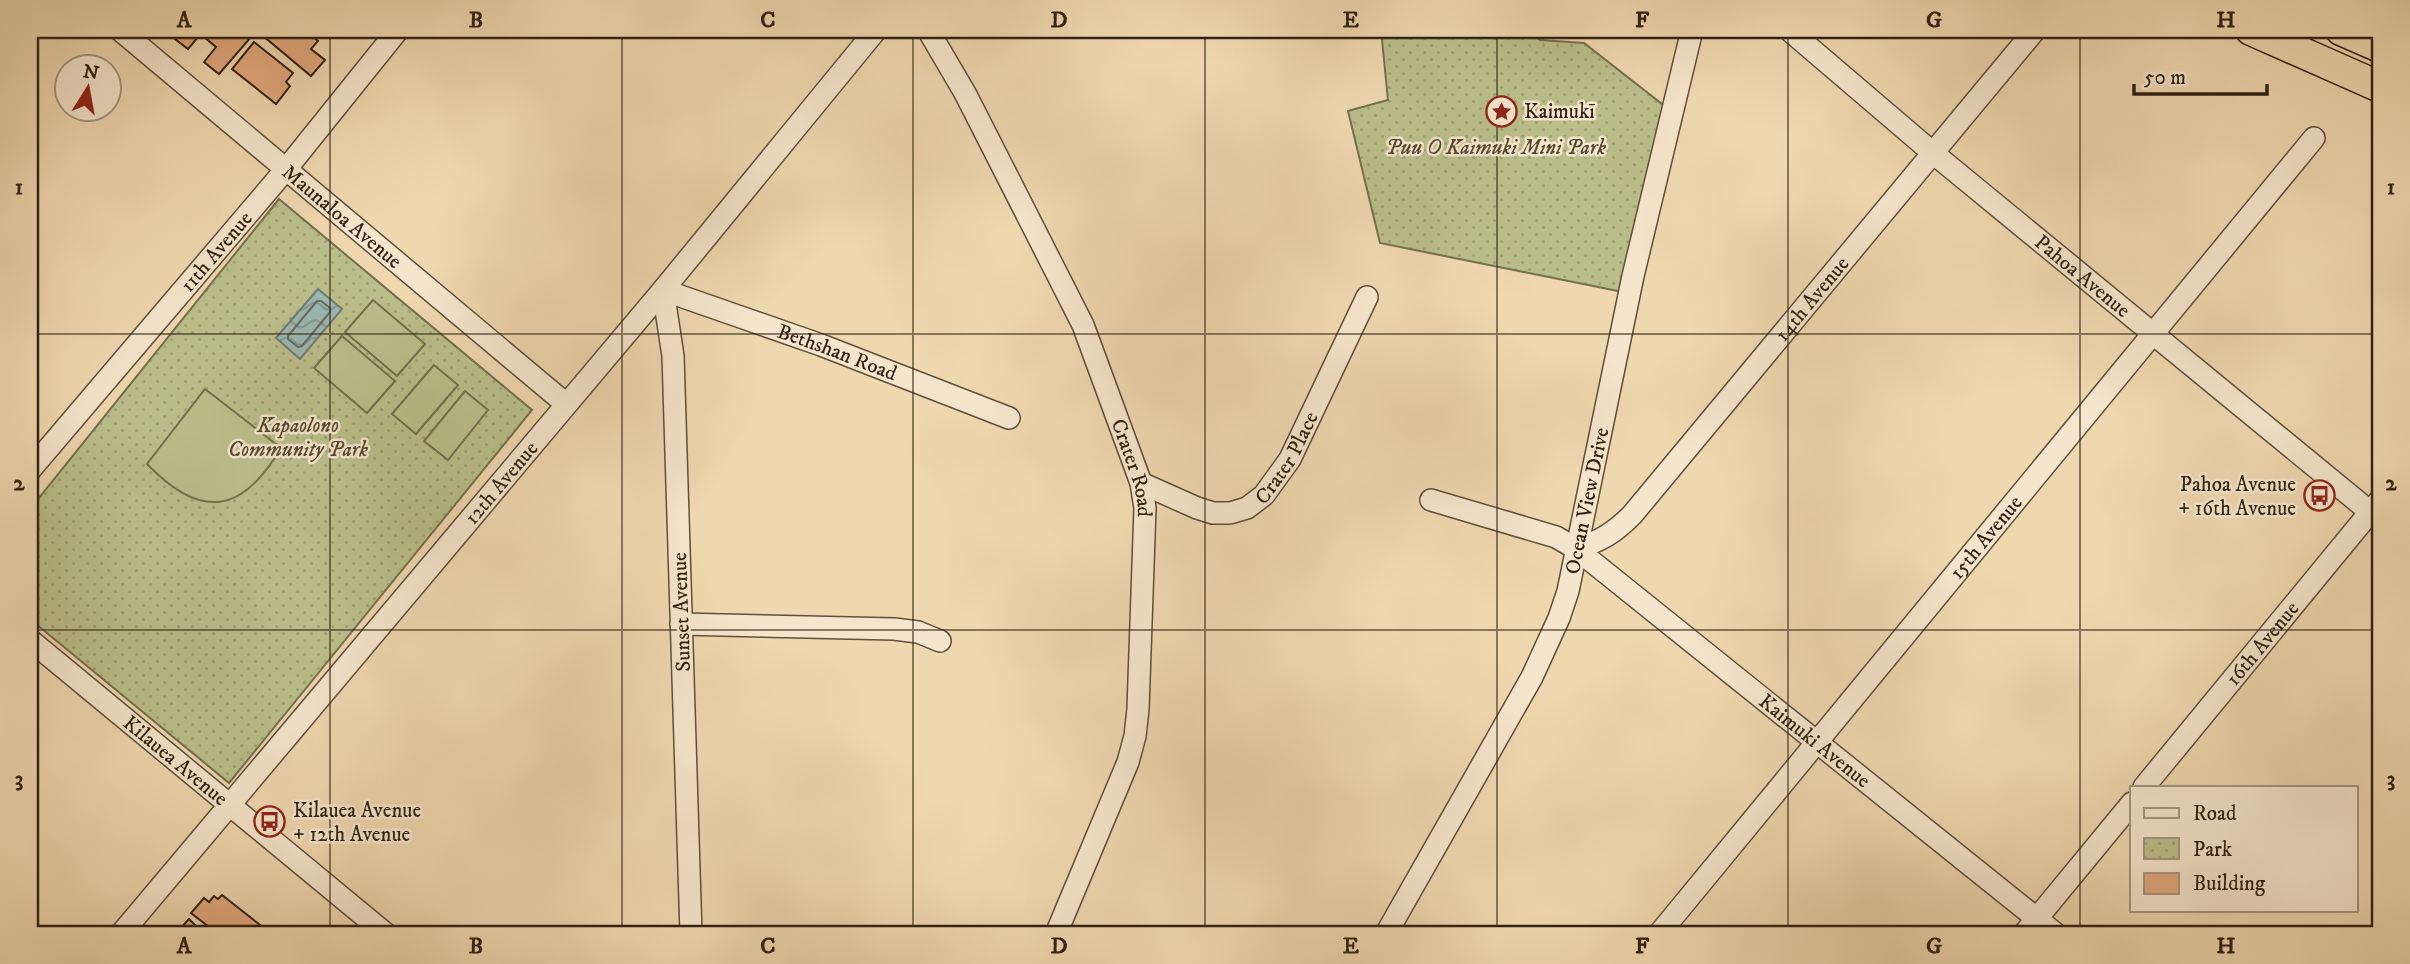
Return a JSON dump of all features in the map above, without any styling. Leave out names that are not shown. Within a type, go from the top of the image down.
[{"type":"highway","points":[[2251,30],[2380,88]]},
{"type":"highway","points":[[2341,30],[2380,47]]},
{"type":"street","name":"Maunaloa Avenue","points":[[120,30],[566,404]]},
{"type":"street","name":"11th Avenue","points":[[30,471],[287,168],[398,30]]},
{"type":"street","name":"12th Avenue","points":[[121,934],[663,290],[876,30]]},
{"type":"street","name":"Crater Road","points":[[928,30],[965,93],[1083,325],[1141,483],[1146,535],[1135,736],[1128,762],[1056,934]]},
{"type":"street","name":"Ocean View Drive","points":[[1386,934],[1546,649],[1568,591],[1633,276],[1692,30]]},
{"type":"street","name":"Pahoa Avenue","points":[[1789,30],[2154,335],[2377,511]]},
{"type":"street","name":"14th Avenue","points":[[1575,548],[1593,544],[1610,535],[1632,515],[2035,30]]},
{"type":"street","name":"15th Avenue","points":[[1659,934],[2314,138]]},
{"type":"street","name":"Bethshan Road","points":[[663,290],[821,345],[1009,418]]},
{"type":"street","name":"Sunset Avenue","points":[[663,290],[673,356],[691,934]]},
{"type":"street","name":"Crater Place","points":[[1141,483],[1213,513],[1230,513],[1247,508],[1264,495],[1290,459],[1367,297]]},
{"type":"street","name":"Kaimuki Avenue","points":[[1431,500],[1556,537],[1575,548],[1817,741],[2030,926],[2056,934]]},
{"type":"street","name":"16th Avenue","points":[[2145,786],[2377,511]]},
{"type":"street","points":[[681,624],[894,629],[918,632],[940,641]]},
{"type":"street","name":"Kilauea Avenue","points":[[30,640],[386,934]]},
{"type":"street","points":[[2030,926],[2130,805]]},
{"type":"green space","name":"Puu O Kaimuki Mini Park","points":[[1381,30],[1529,30],[1540,40],[1584,43],[1667,108],[1623,292],[1380,243],[1348,111],[1388,100]]},
{"type":"green space","name":"Kapaolono Community Park","points":[[279,199],[532,410],[229,783],[30,619],[30,509]]},
{"type":"green space","points":[[373,300],[425,344],[397,376],[345,332]]},
{"type":"green space","points":[[342,336],[395,381],[367,413],[314,368]]},
{"type":"green space","points":[[434,365],[458,385],[416,434],[392,414]]},
{"type":"green space","points":[[205,389],[281,448],[251,486],[236,497],[220,502],[203,501],[185,494],[147,464]]},
{"type":"green space","points":[[465,391],[488,410],[448,460],[424,441]]},
{"type":"water","points":[[318,289],[342,309],[300,359],[276,338]]},
{"type":"building","points":[[174,30],[204,30],[188,49],[170,35]]},
{"type":"building","points":[[209,30],[257,30],[219,74],[204,62],[216,47],[204,37]]},
{"type":"building","points":[[266,30],[304,30],[318,41],[311,49],[325,60],[311,76],[262,35]]},
{"type":"building","points":[[254,42],[293,73],[286,82],[290,86],[276,104],[232,69]]},
{"type":"building","points":[[222,895],[260,925],[252,934],[218,934],[191,913],[204,898],[209,902],[214,896],[218,899]]},
{"type":"building","points":[[189,919],[204,934],[181,934],[178,931]]},
{"type":"place","name":"Kaimukī","points":[[1501,111]]},
{"type":"place","name":"Pahoa Avenue + 16th Avenue","points":[[2319,496]]},
{"type":"place","name":"Kilauea Avenue + 12th Avenue","points":[[270,822]]}]
